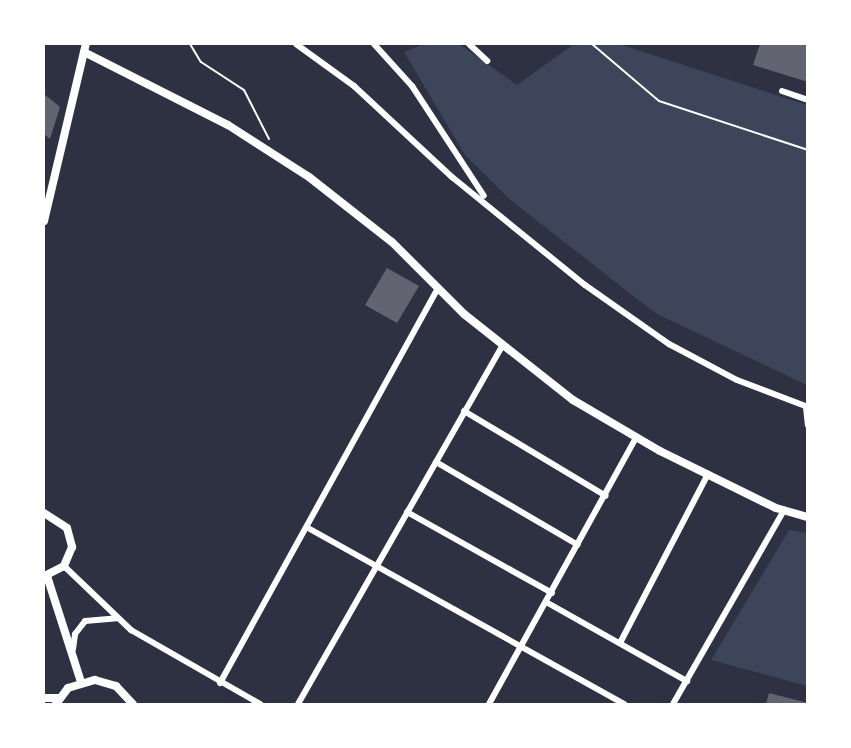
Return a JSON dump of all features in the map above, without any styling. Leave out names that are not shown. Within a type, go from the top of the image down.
[{"type":"street","points":[[296,44],[354,86],[452,177],[490,204],[585,285],[669,344],[737,380],[807,407],[807,424]]},
{"type":"street","points":[[374,44],[412,86],[465,174],[490,204]]},
{"type":"street","points":[[469,44],[488,61]]},
{"type":"street","points":[[44,221],[85,47],[273,154],[392,242],[438,288],[502,344],[573,400],[636,438],[784,510],[807,517]]},
{"type":"street","points":[[782,91],[807,100]]},
{"type":"street","points":[[220,683],[308,528],[438,288]]},
{"type":"street","points":[[298,705],[502,344]]},
{"type":"street","points":[[464,411],[606,496]]},
{"type":"street","points":[[489,705],[518,646],[552,593],[636,438]]},
{"type":"street","points":[[436,462],[578,545]]},
{"type":"street","points":[[620,643],[708,474]]},
{"type":"street","points":[[673,705],[784,510]]},
{"type":"street","points":[[407,512],[552,593]]},
{"type":"street","points":[[44,513],[60,520],[71,537],[64,566],[45,576],[73,649],[81,682]]},
{"type":"street","points":[[308,528],[624,705]]},
{"type":"street","points":[[64,566],[117,618],[220,683],[260,705]]},
{"type":"street","points":[[546,602],[687,681]]},
{"type":"street","points":[[73,649],[75,634],[86,621],[117,618]]},
{"type":"street","points":[[44,698],[57,701],[81,682],[108,682],[134,705]]},
{"type":"path","points":[[190,44],[201,62],[244,90],[273,154]]},
{"type":"path","points":[[592,44],[659,101],[807,150]]},
{"type":"shaded area","points":[[424,44],[459,44],[517,85],[574,44],[619,44],[807,105],[807,385],[655,313],[508,198],[465,155],[404,52]]},
{"type":"shaded area","points":[[789,530],[807,533],[807,686],[711,660]]},
{"type":"building","points":[[760,44],[808,44],[808,82],[753,65]]},
{"type":"building","points":[[44,94],[60,107],[50,139],[44,134]]},
{"type":"building","points":[[387,268],[419,286],[397,323],[365,305]]},
{"type":"building","points":[[769,693],[808,703],[808,704],[766,704]]}]
